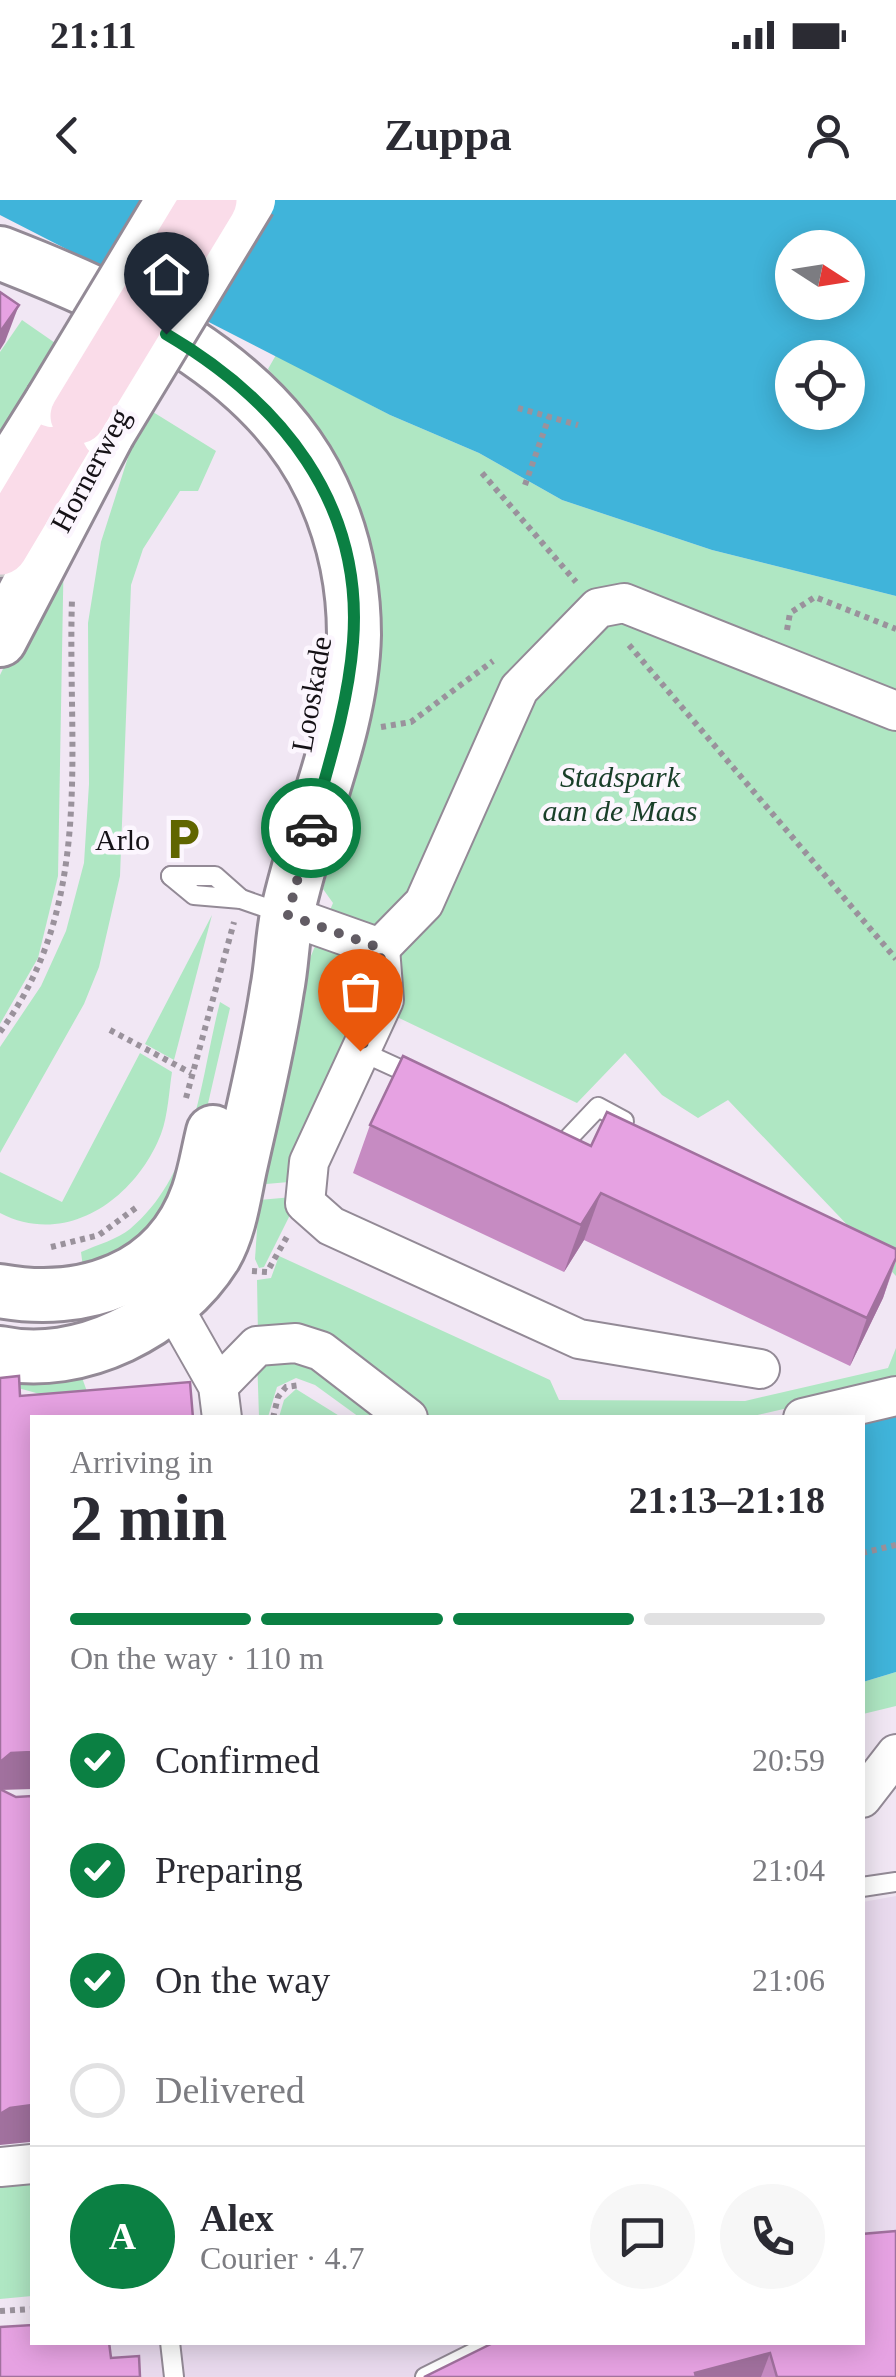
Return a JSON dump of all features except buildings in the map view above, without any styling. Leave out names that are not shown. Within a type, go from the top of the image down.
[{"type":"main road","name":"Hornerweg","points":[[0,640],[79,417],[174,200]]},
{"type":"main road","name":"Hornerweg","points":[[0,547],[209,200]]},
{"type":"main road","name":"Hornerweg","points":[[0,484],[79,417],[249,200]]},
{"type":"main road","name":"Looskade","points":[[0,252],[142,320],[214,362],[259,400],[296,442],[322,490],[350,578],[354,638],[341,720],[264,907],[277,991],[226,1230],[205,1270],[160,1283]]},
{"type":"main road","points":[[0,1291],[58,1298],[160,1283]]},
{"type":"main road","points":[[0,1354],[40,1358],[97,1346],[140,1325],[160,1283]]},
{"type":"street","points":[[760,1369],[579,1339],[332,1226],[305,1204],[304,1186],[309,1162],[384,1000],[380,948],[424,903],[519,690],[598,608],[624,604],[896,711]]},
{"type":"street","points":[[264,907],[380,948]]},
{"type":"street","points":[[160,1283],[220,1402],[257,1346],[296,1344],[322,1351],[404,1415]]},
{"type":"street","points":[[817,1415],[896,1396]]},
{"type":"street","points":[[865,1794],[896,1754]]},
{"type":"street","points":[[0,2167],[30,2164]]},
{"type":"lane","points":[[360,1051],[444,1090]]},
{"type":"lane","points":[[546,1137],[562,1145],[598,1107],[649,1135]]},
{"type":"lane","points":[[865,1887],[896,1882]]},
{"type":"lane","points":[[170,2345],[174,2377]]},
{"type":"lane","points":[[425,2377],[489,2345]]},
{"type":"path","points":[[518,408],[578,425]]},
{"type":"path","points":[[526,486],[548,416]]},
{"type":"path","points":[[482,473],[896,959]]},
{"type":"path","points":[[782,666],[790,613],[815,597],[896,629]]},
{"type":"path","points":[[341,720],[378,728],[410,722],[504,654],[551,657]]},
{"type":"path","points":[[0,1032],[46,956],[68,870],[70,658]]},
{"type":"path","points":[[185,1105],[191,1073],[264,907]]},
{"type":"path","points":[[110,1030],[191,1073]]},
{"type":"path","points":[[62,1246],[99,1235],[142,1202]]},
{"type":"path","points":[[275,1415],[278,1397],[286,1387],[306,1386]]},
{"type":"path","points":[[865,1551],[896,1545]]},
{"type":"path","points":[[0,2312],[30,2309]]},
{"type":"shaded area","points":[[896,1896],[896,2377],[0,2377],[30,2344],[865,2345],[865,1902]]},
{"type":"green space","points":[[22,320],[58,345],[0,436],[0,352]]},
{"type":"green space","name":"Stadspark aan de Maas","points":[[276,355],[390,415],[479,453],[562,500],[712,550],[896,596],[896,1276],[728,1100],[698,1118],[662,1095],[625,1053],[577,1103],[399,1018],[364,1013],[289,1182],[266,1184],[266,1143],[298,987],[333,903],[323,889],[370,717],[325,451],[293,398],[268,369]]},
{"type":"green space","points":[[153,412],[216,451],[198,491],[180,491],[143,549],[131,585],[120,876],[99,967],[84,1004],[0,1153],[0,1047],[41,986],[66,931],[84,863],[89,784],[88,623],[101,542],[131,448]]},
{"type":"green space","points":[[64,542],[58,876],[38,958],[0,1024],[0,675]]},
{"type":"green space","points":[[212,915],[174,1060],[145,1044]]},
{"type":"green space","points":[[220,1002],[230,1008],[195,1160],[147,1238],[84,1275],[81,1252],[130,1229],[152,1207],[169,1181],[192,1124]]},
{"type":"green space","points":[[140,1053],[172,1072],[161,1134],[135,1178],[96,1211],[74,1220],[50,1224],[25,1222],[0,1213],[0,1172],[62,1202]]},
{"type":"green space","points":[[293,1197],[294,1207],[264,1267],[259,1268],[255,1259],[259,1200]]},
{"type":"green space","points":[[279,1256],[550,1380],[559,1400],[745,1401],[888,1368],[896,1348],[896,1383],[758,1415],[418,1415],[258,1336],[257,1280],[271,1278]]},
{"type":"green space","points":[[290,1354],[390,1415],[356,1415],[315,1385],[296,1378],[277,1387],[269,1415],[259,1415],[257,1356]]},
{"type":"green space","points":[[76,1361],[89,1397],[47,1396],[0,1383]]},
{"type":"green space","points":[[296,1389],[338,1415],[280,1415],[284,1400]]},
{"type":"green space","points":[[896,1672],[896,1706],[865,1714],[865,1681]]},
{"type":"green space","points":[[30,2177],[30,2296],[0,2299],[0,2180]]},
{"type":"water","points":[[0,200],[896,200],[896,596],[712,550],[562,500],[479,453],[390,415],[0,215]]},
{"type":"water","points":[[896,1416],[896,1672],[865,1681],[865,1424]]},
{"type":"way so far","points":[[311,828],[288,915],[380,948],[384,1000],[360,1051]]},
{"type":"place","name":"Arlo","points":[[183,839]]},
{"type":"route","points":[[166,334],[214,362],[278,419],[309,464],[340,537],[352,591],[352,659],[341,720],[311,828]]}]
